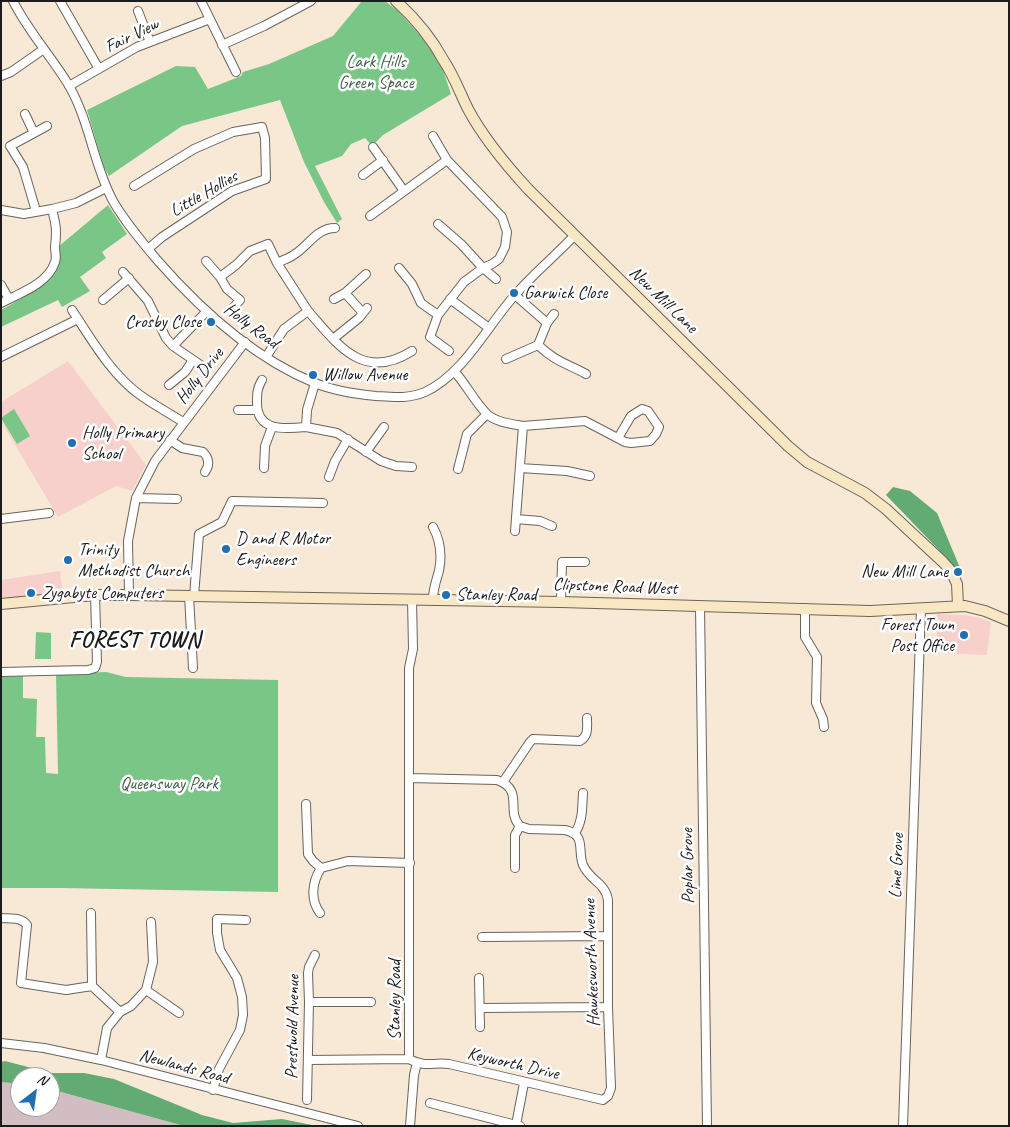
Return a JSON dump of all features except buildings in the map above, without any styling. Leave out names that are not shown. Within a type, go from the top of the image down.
[{"type":"main road","name":"New Mill Lane","points":[[396,1],[419,25],[440,54],[469,110],[506,165],[574,236],[788,446],[807,462],[864,493],[886,509],[943,562],[952,571],[957,584],[958,606]]},
{"type":"main road","name":"Clipstone Road West","points":[[1,604],[95,595],[129,595],[561,602],[870,611],[964,606],[985,611],[1009,621]]},
{"type":"street","name":"Holly Road","points":[[13,1],[69,86],[86,124],[106,188],[126,220],[148,249],[207,312],[266,358],[315,383],[357,394],[406,397],[423,393],[438,385],[454,372],[515,295],[574,236]]},
{"type":"street","points":[[60,1],[99,69]]},
{"type":"street","points":[[201,1],[236,72]]},
{"type":"street","points":[[222,45],[264,26],[311,1]]},
{"type":"street","points":[[138,11],[150,42]]},
{"type":"street","name":"Fair View","points":[[69,86],[137,47],[210,19]]},
{"type":"street","points":[[1,76],[11,72],[44,49]]},
{"type":"street","points":[[25,114],[34,133]]},
{"type":"street","points":[[36,211],[23,168],[10,146],[47,126]]},
{"type":"street","name":"Little Hollies","points":[[134,186],[194,149],[234,132],[262,127],[265,138],[266,179],[232,191],[162,237],[148,249]]},
{"type":"street","points":[[433,136],[447,160],[502,217],[507,232],[505,247],[499,259],[464,282],[438,315],[430,337],[449,351]]},
{"type":"street","points":[[373,147],[404,191]]},
{"type":"street","points":[[363,176],[383,160]]},
{"type":"street","points":[[370,216],[447,160]]},
{"type":"street","points":[[1,210],[24,214],[52,209],[76,203],[106,188]]},
{"type":"street","points":[[1,303],[46,278],[52,269],[56,260],[57,228],[52,209]]},
{"type":"street","points":[[438,224],[496,279]]},
{"type":"street","points":[[277,263],[295,254],[314,236],[329,228],[335,228]]},
{"type":"street","points":[[220,277],[250,251],[268,244],[277,263],[308,311],[345,350],[360,360],[374,363],[390,362],[412,351]]},
{"type":"street","points":[[206,261],[220,277],[227,289],[240,300],[233,308]]},
{"type":"street","points":[[399,268],[412,284],[421,303],[438,315]]},
{"type":"street","points":[[334,298],[345,293],[366,274]]},
{"type":"street","points":[[103,300],[126,275],[148,301],[166,338],[173,346],[205,368]]},
{"type":"street","points":[[1,285],[9,299]]},
{"type":"street","points":[[333,339],[365,311],[345,293]]},
{"type":"street","points":[[515,295],[547,323]]},
{"type":"street","points":[[450,299],[489,328]]},
{"type":"street","points":[[72,310],[107,362],[123,379],[141,396],[183,422]]},
{"type":"street","points":[[266,358],[284,329],[308,311]]},
{"type":"street","points":[[173,346],[207,312]]},
{"type":"street","points":[[506,359],[538,346],[547,323],[554,314]]},
{"type":"street","points":[[7,364],[2,356],[78,319]]},
{"type":"street","name":"Holly Drive","points":[[129,595],[128,541],[136,498],[149,470],[183,422],[245,342]]},
{"type":"street","points":[[538,346],[560,363],[586,374]]},
{"type":"street","points":[[169,385],[185,372],[193,360]]},
{"type":"street","points":[[454,372],[461,378],[486,414],[497,420],[523,426],[585,420],[618,438],[631,444],[650,441],[656,434],[658,427],[648,411],[642,409],[631,416],[618,438]]},
{"type":"street","points":[[262,380],[257,391],[257,410],[262,421],[272,427],[306,427],[337,433],[380,461],[396,466],[412,467]]},
{"type":"street","points":[[306,427],[307,410],[315,383]]},
{"type":"street","points":[[238,410],[257,410]]},
{"type":"street","points":[[458,469],[467,434],[486,414]]},
{"type":"street","points":[[515,530],[523,426]]},
{"type":"street","points":[[264,468],[265,446],[272,427]]},
{"type":"street","points":[[366,452],[384,427]]},
{"type":"street","points":[[329,477],[335,460],[348,439]]},
{"type":"street","points":[[170,440],[182,448],[203,452],[209,460],[205,472]]},
{"type":"street","points":[[520,468],[549,472],[567,471],[590,476]]},
{"type":"street","points":[[136,498],[177,499]]},
{"type":"street","points":[[193,668],[192,596],[199,534],[222,522],[232,501],[323,503]]},
{"type":"street","points":[[1,519],[49,513]]},
{"type":"street","points":[[516,519],[540,521],[552,526]]},
{"type":"street","points":[[433,527],[439,539],[438,572],[433,589],[433,600]]},
{"type":"street","points":[[561,602],[562,562],[585,562]]},
{"type":"street","points":[[1,672],[88,670],[95,668],[97,662],[95,595]]},
{"type":"street","name":"Stanley Road","points":[[410,1126],[414,1075],[408,778],[409,668],[413,649],[412,599]]},
{"type":"street","name":"Poplar Grove","points":[[700,606],[706,1126]]},
{"type":"street","points":[[806,608],[806,637],[817,657],[816,703],[823,719],[824,727]]},
{"type":"street","name":"Lime Grove","points":[[903,1126],[921,608]]},
{"type":"street","points":[[503,782],[530,742],[538,738],[580,741],[587,734],[587,718]]},
{"type":"street","points":[[408,778],[491,779],[503,782],[513,792],[515,818],[520,826],[529,829],[565,830],[575,833],[582,819],[583,793]]},
{"type":"street","points":[[306,804],[308,854],[321,868]]},
{"type":"street","points":[[515,868],[515,835],[520,826]]},
{"type":"street","name":"Hawkesworth Avenue","points":[[575,833],[581,842],[581,855],[586,870],[607,892],[611,1088],[608,1096],[603,1100]]},
{"type":"street","points":[[320,913],[315,907],[313,898],[316,875],[321,868],[348,861],[410,863]]},
{"type":"street","points":[[91,913],[92,986],[120,1012]]},
{"type":"street","points":[[1,918],[19,919],[27,925],[21,983],[66,990],[92,986]]},
{"type":"street","points":[[213,1090],[219,1069],[240,1030],[243,1014],[242,997],[237,978],[220,950],[217,919],[246,920]]},
{"type":"street","points":[[101,1060],[107,1028],[120,1012],[131,1006],[146,990],[153,962],[152,922]]},
{"type":"street","points":[[482,937],[608,936]]},
{"type":"street","name":"Prestwold Avenue","points":[[307,1100],[308,973],[309,966],[315,955]]},
{"type":"street","points":[[479,978],[480,1027]]},
{"type":"street","points":[[146,990],[179,1013]]},
{"type":"street","points":[[309,1002],[371,1002]]},
{"type":"street","points":[[480,1008],[608,1007]]},
{"type":"street","name":"Newlands Road","points":[[1,1043],[44,1048],[101,1060],[358,1126]]},
{"type":"street","name":"Keyworth Drive","points":[[308,1060],[413,1061],[424,1066],[439,1063],[449,1064],[603,1100]]},
{"type":"street","points":[[430,1103],[518,1125],[524,1082]]},
{"type":"shaded area","name":"Holly Primary School","points":[[68,361],[146,465],[132,491],[116,486],[58,517],[1,421],[1,402]]},
{"type":"shaded area","points":[[60,571],[63,595],[1,601],[1,580]]},
{"type":"shaded area","points":[[937,614],[964,615],[991,622],[987,655],[937,653]]},
{"type":"shaded area","points":[[1,1082],[10,1083],[10,1117],[60,1117],[60,1092],[184,1126],[1,1126]]},
{"type":"green space","name":"Lark Hills Green Space","points":[[362,1],[385,1],[398,11],[419,34],[441,64],[451,94],[383,135],[372,146],[365,138],[351,144],[342,156],[315,166],[342,219],[337,223],[304,162],[280,100],[182,126],[109,176],[104,167],[87,110],[176,66],[195,67],[208,89],[241,76],[243,72],[269,64],[333,36]]},
{"type":"green space","points":[[108,205],[127,234],[102,252],[106,258],[80,277],[90,291],[62,307],[58,300],[1,327],[1,310],[41,286],[55,270],[58,259],[58,247]]},
{"type":"green space","points":[[14,409],[30,436],[17,444],[1,418]]},
{"type":"green space","points":[[893,487],[910,491],[937,513],[963,575],[886,495]]},
{"type":"green space","points":[[36,632],[51,633],[51,659],[35,659]]},
{"type":"green space","name":"Queensway Park","points":[[106,672],[126,677],[278,680],[278,892],[1,888],[1,677],[23,676],[23,698],[37,699],[36,737],[45,737],[46,773],[58,774],[56,674]]},
{"type":"green space","points":[[5,1061],[28,1067],[10,1067],[10,1083],[1,1082],[1,1062]]},
{"type":"green space","points":[[60,1073],[84,1073],[114,1079],[202,1115],[233,1123],[282,1119],[317,1126],[184,1126],[60,1092]]},
{"type":"place","name":"Garwick Close","points":[[514,293]]},
{"type":"place","name":"Crosby Close","points":[[211,322]]},
{"type":"place","name":"Willow Avenue","points":[[313,375]]},
{"type":"place","name":"Holly Primary School","points":[[72,443]]},
{"type":"place","name":"D and R Motor Engineers","points":[[226,549]]},
{"type":"place","name":"Trinity Methodist Church","points":[[68,560]]},
{"type":"place","name":"New Mill Lane","points":[[958,572]]},
{"type":"place","name":"Zygabyte Computers","points":[[31,593]]},
{"type":"place","name":"Stanley Road","points":[[446,595]]},
{"type":"place","name":"Forest Town Post Office","points":[[964,635]]},
{"type":"district","name":"FOREST TOWN","points":[[135,641]]}]
